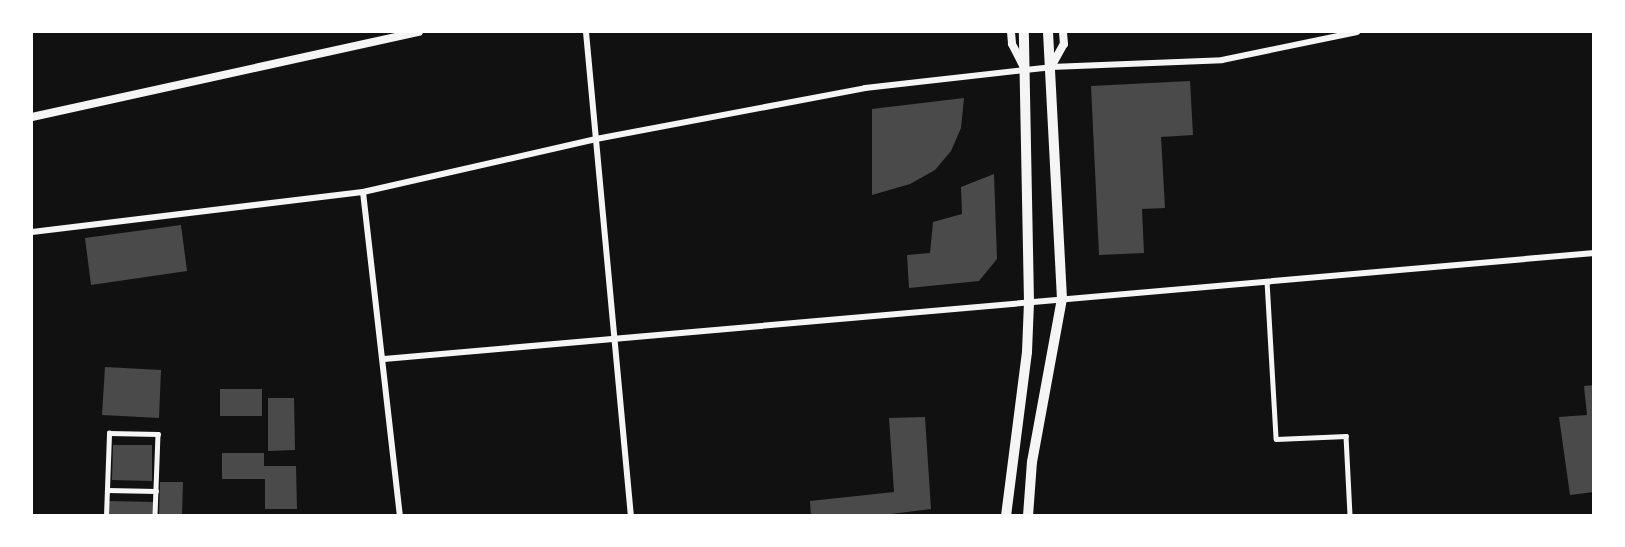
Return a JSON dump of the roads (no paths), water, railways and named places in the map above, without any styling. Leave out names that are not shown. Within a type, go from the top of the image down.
[{"type":"main road","points":[[1006,516],[1027,352],[1029,302],[1024,32]]},
{"type":"main road","points":[[1028,516],[1032,462],[1062,299],[1048,32]]},
{"type":"street","points":[[32,117],[419,32]]},
{"type":"street","points":[[586,32],[631,516]]},
{"type":"street","points":[[1011,32],[1012,44],[1025,70]]},
{"type":"street","points":[[1051,68],[1064,44],[1063,32]]},
{"type":"street","points":[[32,232],[363,192],[596,139],[865,88],[1025,70],[1222,60],[1357,32]]},
{"type":"street","points":[[363,192],[400,516]]},
{"type":"street","points":[[384,359],[1594,253]]},
{"type":"street","points":[[1267,281],[1276,439],[1346,436],[1350,516]]},
{"type":"street","points":[[106,516],[109,433],[158,435],[155,516]]},
{"type":"street","points":[[107,490],[156,491]]}]
